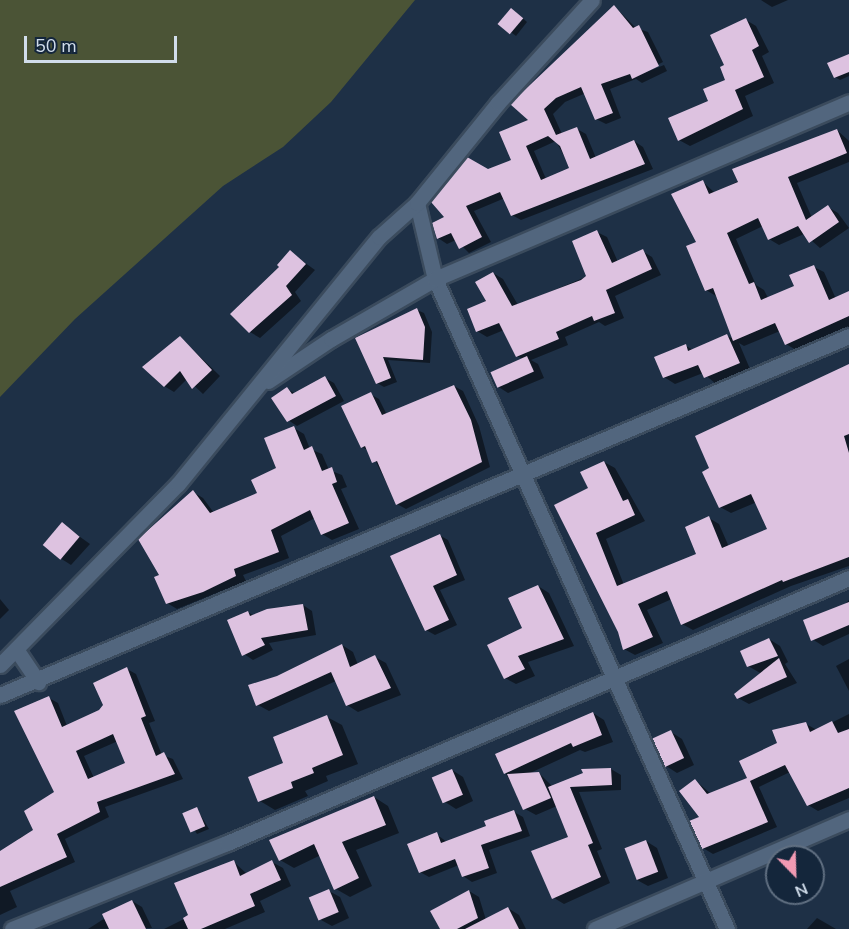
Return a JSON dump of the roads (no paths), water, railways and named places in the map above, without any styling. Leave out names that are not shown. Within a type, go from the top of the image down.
[{"type":"street","points":[[0,665],[178,484],[379,237],[417,203],[498,103],[591,0]]},
{"type":"street","points":[[256,390],[331,339],[435,279],[849,102]]},
{"type":"street","points":[[417,203],[435,279],[611,677],[727,929]]},
{"type":"street","points":[[0,695],[38,682],[849,336]]},
{"type":"street","points":[[12,929],[226,843],[611,677],[849,578]]},
{"type":"street","points":[[16,649],[38,682]]},
{"type":"street","points":[[595,929],[703,879],[849,819]]}]
